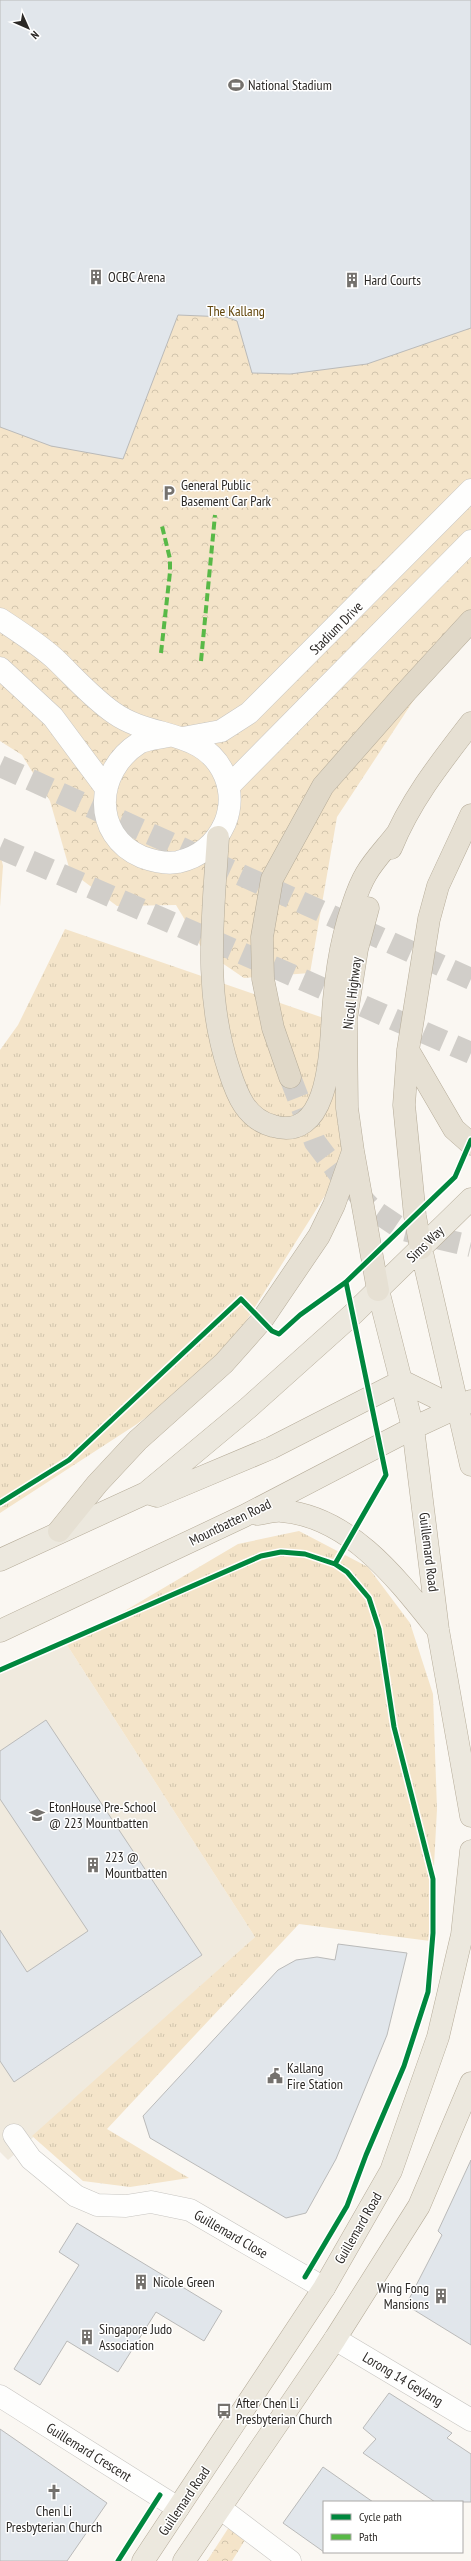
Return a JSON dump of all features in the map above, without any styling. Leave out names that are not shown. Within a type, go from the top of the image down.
[{"type":"highway","points":[[290,1076],[273,1028],[263,979],[262,937],[272,879],[323,786],[471,621]]},
{"type":"highway","name":"Nicoll Highway","points":[[378,1290],[352,1151],[347,1108],[346,1019],[358,942],[372,895],[396,835],[428,778],[471,723]]},
{"type":"highway","points":[[421,1248],[414,1216],[404,1105],[408,1050],[429,919],[438,886],[471,815]]},
{"type":"highway","points":[[218,837],[211,986],[220,1043],[236,1092],[247,1110],[262,1122],[286,1128],[300,1124],[314,1113],[322,1098],[328,1078],[334,999],[344,935],[366,874],[396,835]]},
{"type":"highway","points":[[408,1050],[454,1129],[471,1144]]},
{"type":"highway","points":[[59,1531],[97,1484],[138,1440],[224,1363],[262,1320],[319,1236],[334,1205],[352,1151]]},
{"type":"main road","name":"Sims Way","points":[[378,1290],[471,1199]]},
{"type":"main road","points":[[421,1248],[464,1405],[471,1465]]},
{"type":"main road","points":[[0,1560],[59,1531],[146,1493],[248,1408],[378,1290]]},
{"type":"main road","name":"Guillemard Road","points":[[378,1290],[413,1428],[438,1630],[471,1816]]},
{"type":"main road","points":[[146,1493],[157,1496],[271,1448],[402,1381],[464,1405]]},
{"type":"main road","name":"Mountbatten Road","points":[[0,1631],[244,1516],[413,1428],[464,1405]]},
{"type":"main road","points":[[244,1516],[281,1510],[313,1518],[350,1538],[378,1559],[438,1630]]},
{"type":"main road","name":"Guillemard Road","points":[[143,2561],[324,2288],[391,2171],[438,2037],[462,1935],[471,1851]]},
{"type":"main road","points":[[184,2561],[335,2339],[419,2206],[471,2083]]},
{"type":"street","name":"Stadium Drive","points":[[0,619],[52,656],[114,713],[139,727],[175,737],[204,748],[220,764],[229,786],[229,812],[218,837],[200,853],[177,862],[153,861],[131,852],[114,834],[105,811],[105,787],[117,761],[140,742],[175,737],[221,731],[249,713],[343,621],[471,490]]},
{"type":"street","points":[[229,786],[471,541]]},
{"type":"street","points":[[0,668],[53,716],[105,787]]},
{"type":"street","name":"Guillemard Close","points":[[14,2135],[31,2159],[76,2196],[97,2205],[126,2206],[151,2202],[190,2210],[324,2288]]},
{"type":"street","name":"Lorong 14 Geylang","points":[[335,2339],[471,2420]]},
{"type":"street","name":"Guillemard Crescent","points":[[0,2396],[178,2508]]},
{"type":"street","points":[[220,2508],[290,2561]]},
{"type":"shaded area","points":[[67,1645],[255,1937],[8,2160],[0,2152],[0,1673]]},
{"type":"green space","name":"The Kallang","points":[[0,0],[471,0],[471,622],[450,645],[337,817],[310,973],[244,978],[203,950],[176,905],[117,906],[70,871],[50,801],[22,755],[0,741]]},
{"type":"green space","points":[[0,852],[3,866],[0,907]]},
{"type":"green space","points":[[65,929],[344,1025],[353,1151],[221,1361],[137,1424],[0,1513],[0,1050],[18,1025]]},
{"type":"green space","points":[[299,1531],[368,1567],[410,1623],[433,1694],[437,1809],[430,1941],[299,1924],[107,2129],[189,2178],[130,2187],[83,2181],[32,2136],[255,1937],[67,1645],[238,1544]]},
{"type":"green space","points":[[229,2527],[245,2540],[232,2561],[207,2561]]},
{"type":"building","points":[[0,0],[471,0],[471,328],[367,364],[290,374],[252,373],[237,321],[226,317],[178,315],[123,459],[51,446],[0,427]]},
{"type":"building","name":"223 @ Mountbatten","points":[[46,1720],[202,1955],[14,2082],[0,2061],[0,1930],[27,1972],[88,1931],[0,1799],[0,1751]]},
{"type":"building","name":"Kallang Fire Station","points":[[338,1944],[407,1953],[387,2035],[336,2159],[306,2213],[286,2218],[150,2138],[143,2116],[278,1970],[296,1960],[317,1957],[335,1960]]},
{"type":"building","name":"Wing Fong Mansions","points":[[471,2160],[471,2345],[406,2305],[442,2235],[438,2231]]},
{"type":"building","points":[[77,2223],[222,2311],[204,2341],[156,2312],[118,2372],[67,2341],[40,2385],[14,2369],[79,2265],[59,2252]]},
{"type":"building","points":[[389,2393],[452,2433],[447,2438],[471,2454],[471,2502],[434,2501],[363,2453],[376,2439],[363,2428]]},
{"type":"building","points":[[0,2429],[107,2503],[67,2561],[0,2561]]},
{"type":"building","points":[[323,2467],[372,2501],[323,2501],[323,2551],[283,2523]]},
{"type":"tunnel","points":[[0,766],[471,979]]},
{"type":"tunnel","points":[[0,848],[471,1053]]},
{"type":"tunnel","points":[[290,1077],[315,1142],[340,1175],[372,1209],[403,1230],[471,1246]]},
{"type":"marked path","points":[[201,661],[215,515]]},
{"type":"marked path","points":[[161,653],[170,572],[170,559],[162,526]]},
{"type":"cycle path","points":[[0,1503],[69,1460],[241,1299],[272,1331],[279,1334],[300,1315],[346,1282],[455,1177],[471,1140]]},
{"type":"cycle path","points":[[335,1564],[386,1475],[346,1282]]},
{"type":"cycle path","points":[[0,1670],[261,1556],[281,1552],[305,1554],[335,1564],[347,1572],[369,1598],[379,1629],[394,1727],[433,1879],[433,1933],[428,1992],[404,2066],[366,2155],[347,2206],[305,2277]]},
{"type":"cycle path","points":[[118,2561],[160,2495]]},
{"type":"place","name":"National Stadium","points":[[236,85]]},
{"type":"place","name":"OCBC Arena","points":[[96,277]]},
{"type":"place","name":"Hard Courts","points":[[352,280]]},
{"type":"place","name":"General Public Basement Car Park","points":[[169,493]]},
{"type":"place","name":"EtonHouse Pre-School @ 223 Mountbatten","points":[[37,1815]]},
{"type":"place","name":"223 @ Mountbatten","points":[[93,1865]]},
{"type":"place","name":"Kallang Fire Station","points":[[275,2076]]},
{"type":"place","name":"Nicole Green","points":[[141,2282]]},
{"type":"place","name":"Wing Fong Mansions","points":[[441,2296]]},
{"type":"place","name":"Singapore Judo Association","points":[[87,2337]]},
{"type":"place","name":"After Chen Li Presbyterian Church","points":[[224,2411]]},
{"type":"place","name":"Chen Li Presbyterian Church","points":[[54,2492]]}]
